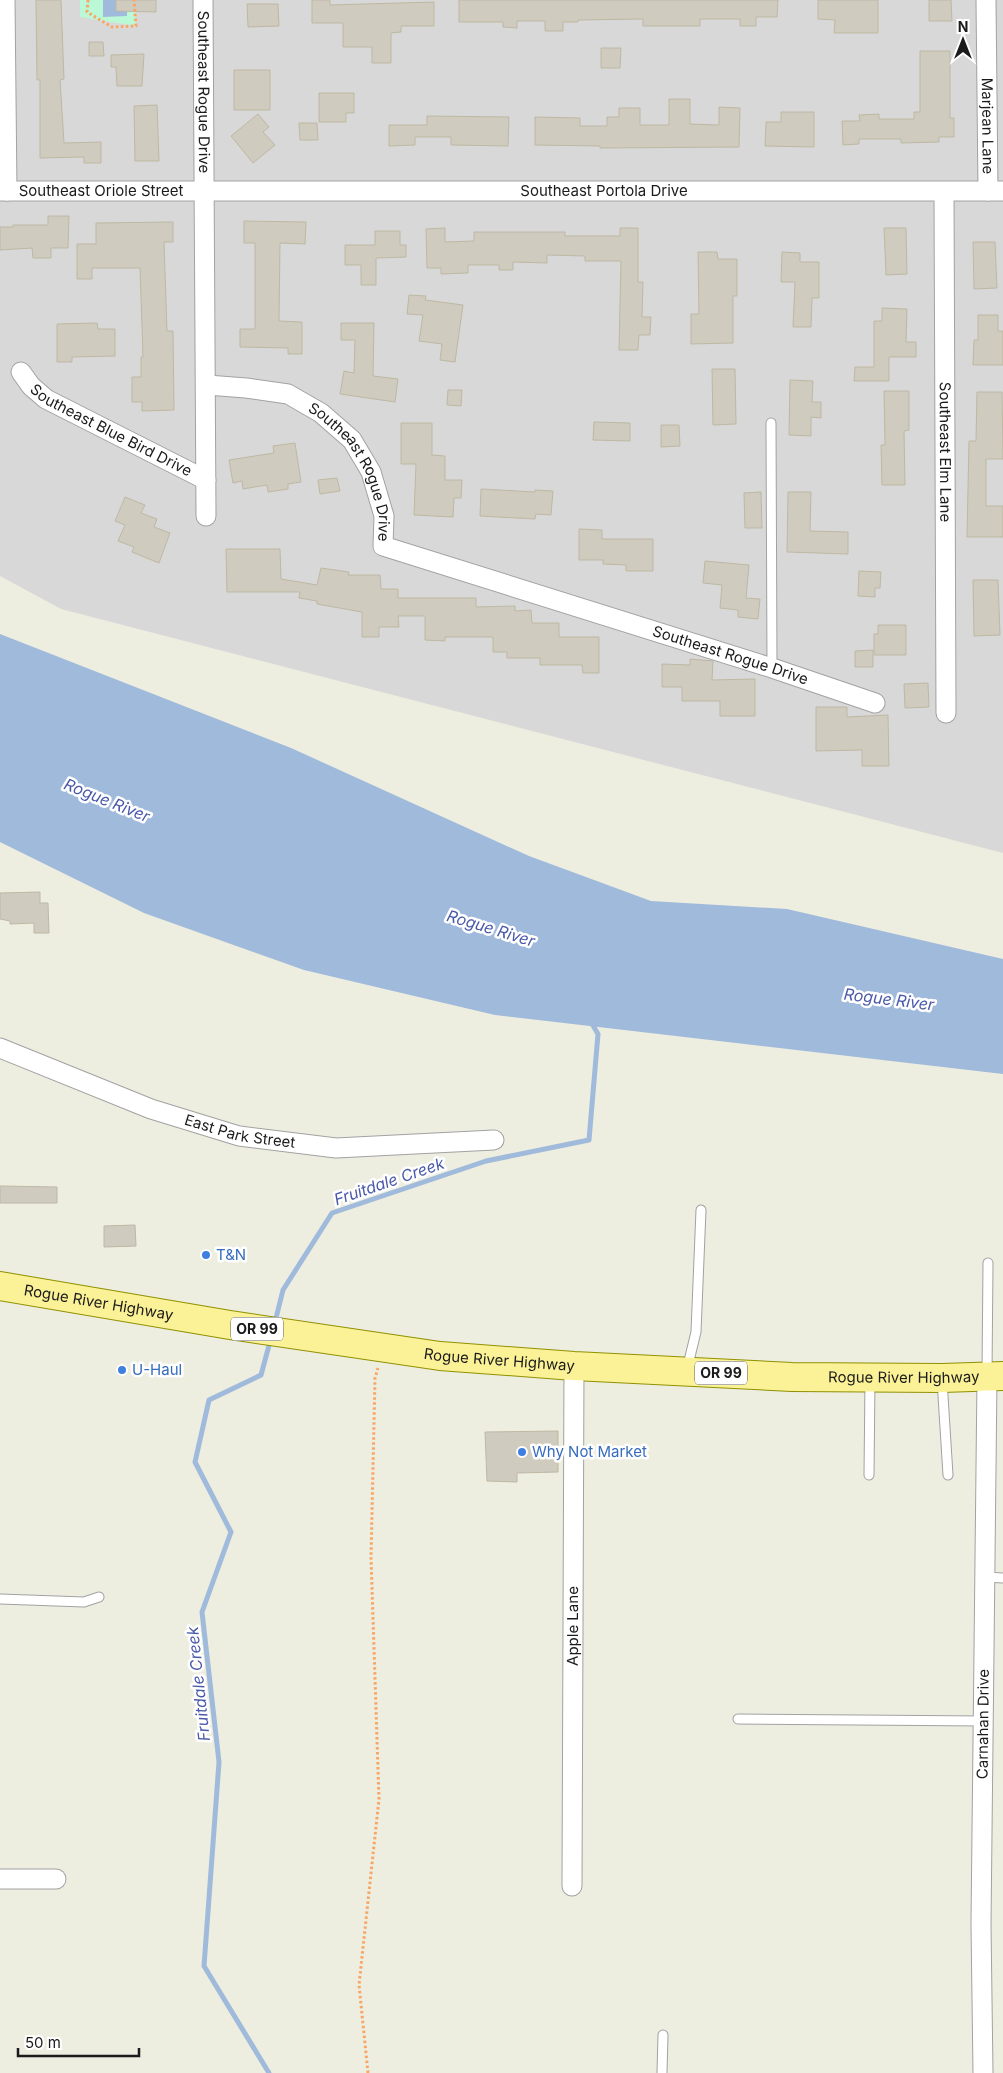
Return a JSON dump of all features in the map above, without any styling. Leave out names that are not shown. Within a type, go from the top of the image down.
[{"type":"main road","name":"Rogue River Highway","points":[[0,1286],[162,1314],[440,1356],[574,1366],[792,1376],[942,1378],[995,1376]]},
{"type":"street","points":[[4,191],[5,0]]},
{"type":"street","name":"Southeast Rogue Drive","points":[[203,0],[203,191],[207,385],[288,394],[321,414],[352,440],[371,472],[384,516],[383,546],[772,668],[875,703]]},
{"type":"street","name":"Marjean Lane","points":[[986,0],[996,191]]},
{"type":"street","name":"Southeast Oriole Street","points":[[4,191],[203,191]]},
{"type":"street","name":"Southeast Portola Drive","points":[[203,191],[996,191]]},
{"type":"street","name":"Southeast Elm Lane","points":[[944,192],[946,713]]},
{"type":"street","name":"Southeast Blue Bird Drive","points":[[21,372],[31,386],[46,399],[206,480]]},
{"type":"street","points":[[206,516],[207,385]]},
{"type":"street","name":"East Park Street","points":[[0,1048],[151,1109],[239,1136],[336,1148],[494,1140]]},
{"type":"street","name":"Apple Lane","points":[[572,1886],[574,1366]]},
{"type":"street","name":"Carnahan Drive","points":[[982,2073],[981,1924],[984,1721],[994,1578],[995,1376]]},
{"type":"street","points":[[0,1879],[56,1879]]},
{"type":"lane","points":[[771,423],[772,668]]},
{"type":"lane","points":[[686,1371],[696,1332],[701,1210]]},
{"type":"lane","points":[[988,1262],[995,1376]]},
{"type":"lane","points":[[869,1475],[870,1378]]},
{"type":"lane","points":[[942,1378],[948,1475]]},
{"type":"lane","points":[[0,1599],[84,1602],[99,1597]]},
{"type":"lane","points":[[738,1719],[984,1721]]},
{"type":"lane","points":[[662,2073],[663,2035]]},
{"type":"path","points":[[88,0],[87,12],[112,27],[136,26],[134,0]]},
{"type":"path","points":[[368,2073],[358,1985],[379,1799],[371,1558],[375,1378],[384,1349]]},
{"type":"shaded area","points":[[0,0],[1003,0],[1003,853],[61,609],[0,576]]},
{"type":"green space","points":[[80,0],[134,0],[136,26],[80,17]]},
{"type":"water","points":[[103,0],[127,0],[127,16],[103,17]]},
{"type":"water","name":"Rogue River","points":[[0,634],[291,748],[529,856],[651,901],[787,909],[1003,959],[1003,1074],[495,1015],[304,970],[144,913],[0,842]]},
{"type":"building","points":[[36,0],[61,0],[64,79],[60,80],[64,143],[101,142],[101,163],[84,163],[84,157],[40,158],[40,80],[37,80]]},
{"type":"building","points":[[116,0],[156,0],[156,12],[116,11]]},
{"type":"building","points":[[312,0],[330,0],[330,5],[434,2],[434,26],[401,26],[401,32],[391,33],[391,63],[372,63],[372,47],[343,47],[343,23],[312,23]]},
{"type":"building","points":[[459,0],[778,0],[777,17],[756,17],[756,26],[740,26],[740,19],[700,19],[700,26],[643,26],[643,19],[578,20],[578,22],[563,22],[563,31],[545,31],[545,21],[517,21],[517,28],[503,27],[503,22],[459,22]]},
{"type":"building","points":[[818,0],[878,0],[878,33],[834,33],[835,20],[818,19]]},
{"type":"building","points":[[929,0],[951,0],[952,21],[929,21]]},
{"type":"building","points":[[247,4],[278,4],[279,26],[248,27]]},
{"type":"building","points":[[89,42],[103,42],[104,56],[89,56]]},
{"type":"building","points":[[601,48],[621,48],[620,68],[601,68]]},
{"type":"building","points":[[920,51],[950,51],[950,118],[954,118],[954,137],[939,137],[939,142],[901,143],[901,139],[859,139],[859,144],[843,145],[842,121],[860,121],[859,115],[879,114],[879,119],[914,119],[914,112],[920,112]]},
{"type":"building","points":[[144,54],[142,86],[117,86],[116,67],[111,67],[111,55]]},
{"type":"building","points":[[234,70],[270,70],[270,110],[234,110]]},
{"type":"building","points":[[319,93],[354,93],[354,113],[346,113],[346,122],[319,122]]},
{"type":"building","points":[[669,99],[690,99],[690,124],[719,125],[719,107],[740,108],[739,147],[600,148],[600,146],[535,145],[535,117],[580,118],[580,126],[607,126],[607,117],[619,117],[619,108],[640,108],[640,125],[669,125]]},
{"type":"building","points":[[157,105],[159,161],[135,161],[134,106]]},
{"type":"building","points":[[781,112],[814,112],[814,147],[765,146],[766,122],[781,122]]},
{"type":"building","points":[[258,114],[269,127],[263,132],[275,145],[253,163],[231,136]]},
{"type":"building","points":[[427,116],[509,117],[508,146],[451,145],[451,137],[415,137],[415,145],[389,146],[389,125],[427,125]]},
{"type":"building","points":[[299,123],[317,123],[318,140],[300,140]]},
{"type":"building","points":[[48,216],[69,216],[68,248],[51,248],[51,258],[33,258],[32,248],[0,250],[0,227],[48,225]]},
{"type":"building","points":[[244,221],[306,222],[305,244],[280,243],[279,321],[302,322],[302,354],[288,354],[288,348],[240,347],[240,329],[255,329],[255,243],[244,243]]},
{"type":"building","points":[[173,222],[173,242],[164,242],[167,331],[173,331],[174,410],[142,411],[142,402],[132,402],[132,377],[141,377],[141,357],[143,357],[140,268],[92,268],[92,279],[77,279],[77,244],[96,244],[96,223]]},
{"type":"building","points":[[445,228],[445,242],[474,241],[474,232],[565,232],[565,236],[620,236],[620,228],[638,228],[638,282],[643,282],[642,317],[651,317],[650,335],[639,335],[638,350],[619,350],[621,261],[585,261],[585,256],[547,255],[547,263],[513,262],[513,270],[499,270],[499,265],[468,265],[468,273],[441,274],[441,268],[427,268],[426,229]]},
{"type":"building","points":[[884,228],[906,228],[907,274],[886,275]]},
{"type":"building","points":[[375,231],[400,231],[400,245],[406,245],[406,257],[376,258],[376,285],[361,285],[361,265],[345,265],[345,245],[375,245]]},
{"type":"building","points":[[973,242],[995,242],[997,288],[974,289]]},
{"type":"building","points":[[698,252],[717,252],[718,259],[737,259],[737,296],[733,296],[733,343],[691,344],[691,314],[699,314]]},
{"type":"building","points":[[782,252],[800,253],[800,262],[819,262],[819,298],[812,298],[811,327],[793,327],[795,282],[781,282]]},
{"type":"building","points":[[409,295],[426,296],[425,300],[463,305],[455,362],[440,360],[442,344],[419,341],[423,315],[407,314]]},
{"type":"building","points":[[882,308],[907,309],[906,342],[916,342],[916,357],[889,357],[889,381],[854,381],[855,367],[874,367],[874,321],[882,321]]},
{"type":"building","points":[[978,315],[998,315],[998,331],[1003,331],[1003,365],[973,365],[974,340],[978,340]]},
{"type":"building","points":[[97,323],[98,329],[115,329],[115,356],[72,357],[72,362],[57,362],[57,324]]},
{"type":"building","points":[[341,323],[374,323],[373,376],[398,379],[395,402],[340,394],[344,371],[354,373],[355,340],[341,340]]},
{"type":"building","points":[[712,369],[735,369],[736,424],[713,425]]},
{"type":"building","points":[[790,380],[813,381],[812,402],[821,402],[821,418],[811,417],[811,436],[789,435]]},
{"type":"building","points":[[448,390],[462,390],[461,406],[447,405]]},
{"type":"building","points":[[884,391],[909,391],[909,430],[904,431],[905,485],[882,485],[881,445],[885,445]]},
{"type":"building","points":[[977,392],[1002,392],[1003,459],[986,459],[986,506],[1003,506],[1003,537],[967,537],[969,441],[976,441]]},
{"type":"building","points":[[594,422],[630,423],[630,441],[593,440]]},
{"type":"building","points":[[401,423],[432,423],[432,455],[445,456],[445,480],[462,480],[461,498],[454,498],[453,517],[414,515],[416,464],[401,464]]},
{"type":"building","points":[[661,425],[679,425],[680,446],[661,447]]},
{"type":"building","points":[[295,443],[301,482],[288,484],[288,489],[268,492],[267,485],[243,489],[242,481],[233,483],[229,460],[274,453],[273,446]]},
{"type":"building","points":[[337,478],[340,491],[320,494],[318,480]]},
{"type":"building","points":[[481,489],[553,491],[551,515],[536,514],[535,519],[480,516]]},
{"type":"building","points":[[761,492],[762,528],[745,528],[744,493]]},
{"type":"building","points":[[788,492],[811,492],[810,531],[848,532],[848,554],[787,552]]},
{"type":"building","points":[[125,497],[145,505],[141,513],[157,519],[154,527],[170,533],[159,563],[132,552],[134,547],[118,541],[125,525],[115,521]]},
{"type":"building","points":[[579,529],[602,530],[602,539],[653,539],[653,571],[626,571],[626,565],[603,564],[603,560],[579,560]]},
{"type":"building","points":[[226,549],[280,549],[281,579],[317,585],[321,568],[349,572],[348,575],[380,575],[381,589],[398,589],[398,598],[476,598],[476,607],[515,606],[515,611],[531,610],[532,623],[559,623],[559,637],[599,637],[599,673],[583,673],[582,665],[540,665],[540,658],[507,658],[507,652],[493,652],[493,637],[445,637],[445,641],[425,640],[425,616],[398,616],[399,627],[379,627],[379,637],[362,637],[362,612],[317,604],[317,601],[299,598],[300,592],[227,592]]},
{"type":"building","points":[[705,561],[749,565],[746,598],[760,599],[758,619],[738,617],[738,610],[720,608],[722,585],[703,583]]},
{"type":"building","points":[[859,571],[881,572],[880,588],[875,588],[875,597],[858,596]]},
{"type":"building","points":[[973,580],[998,580],[1000,635],[974,636]]},
{"type":"building","points":[[878,625],[906,625],[906,655],[874,655],[874,634],[878,634]]},
{"type":"building","points":[[873,650],[873,667],[855,667],[855,651]]},
{"type":"building","points":[[690,659],[713,661],[712,680],[755,679],[755,716],[720,716],[720,701],[682,701],[682,687],[662,687],[662,664],[690,665]]},
{"type":"building","points":[[928,683],[929,707],[905,708],[904,684]]},
{"type":"building","points":[[816,707],[847,707],[847,717],[888,715],[889,766],[862,766],[862,750],[816,751]]},
{"type":"building","points":[[40,892],[40,903],[48,903],[49,933],[34,933],[34,923],[10,924],[10,921],[0,919],[0,893]]},
{"type":"building","points":[[0,1186],[57,1187],[57,1203],[0,1203]]},
{"type":"building","points":[[135,1225],[136,1246],[104,1247],[104,1226]]},
{"type":"building","name":"Why Not Market","points":[[558,1431],[558,1472],[517,1473],[517,1482],[487,1481],[485,1432]]},
{"type":"waterway","name":"Fruitdale Creek","points":[[275,1322],[283,1290],[332,1213],[486,1161],[589,1140],[598,1034],[591,1022]]},
{"type":"waterway","name":"Fruitdale Creek","points":[[269,2073],[204,1966],[219,1762],[202,1612],[231,1532],[195,1462],[209,1400],[261,1375],[271,1338]]},
{"type":"place","name":"T&N","points":[[206,1255]]},
{"type":"place","name":"U-Haul","points":[[122,1370]]},
{"type":"place","name":"Why Not Market","points":[[522,1452]]}]
